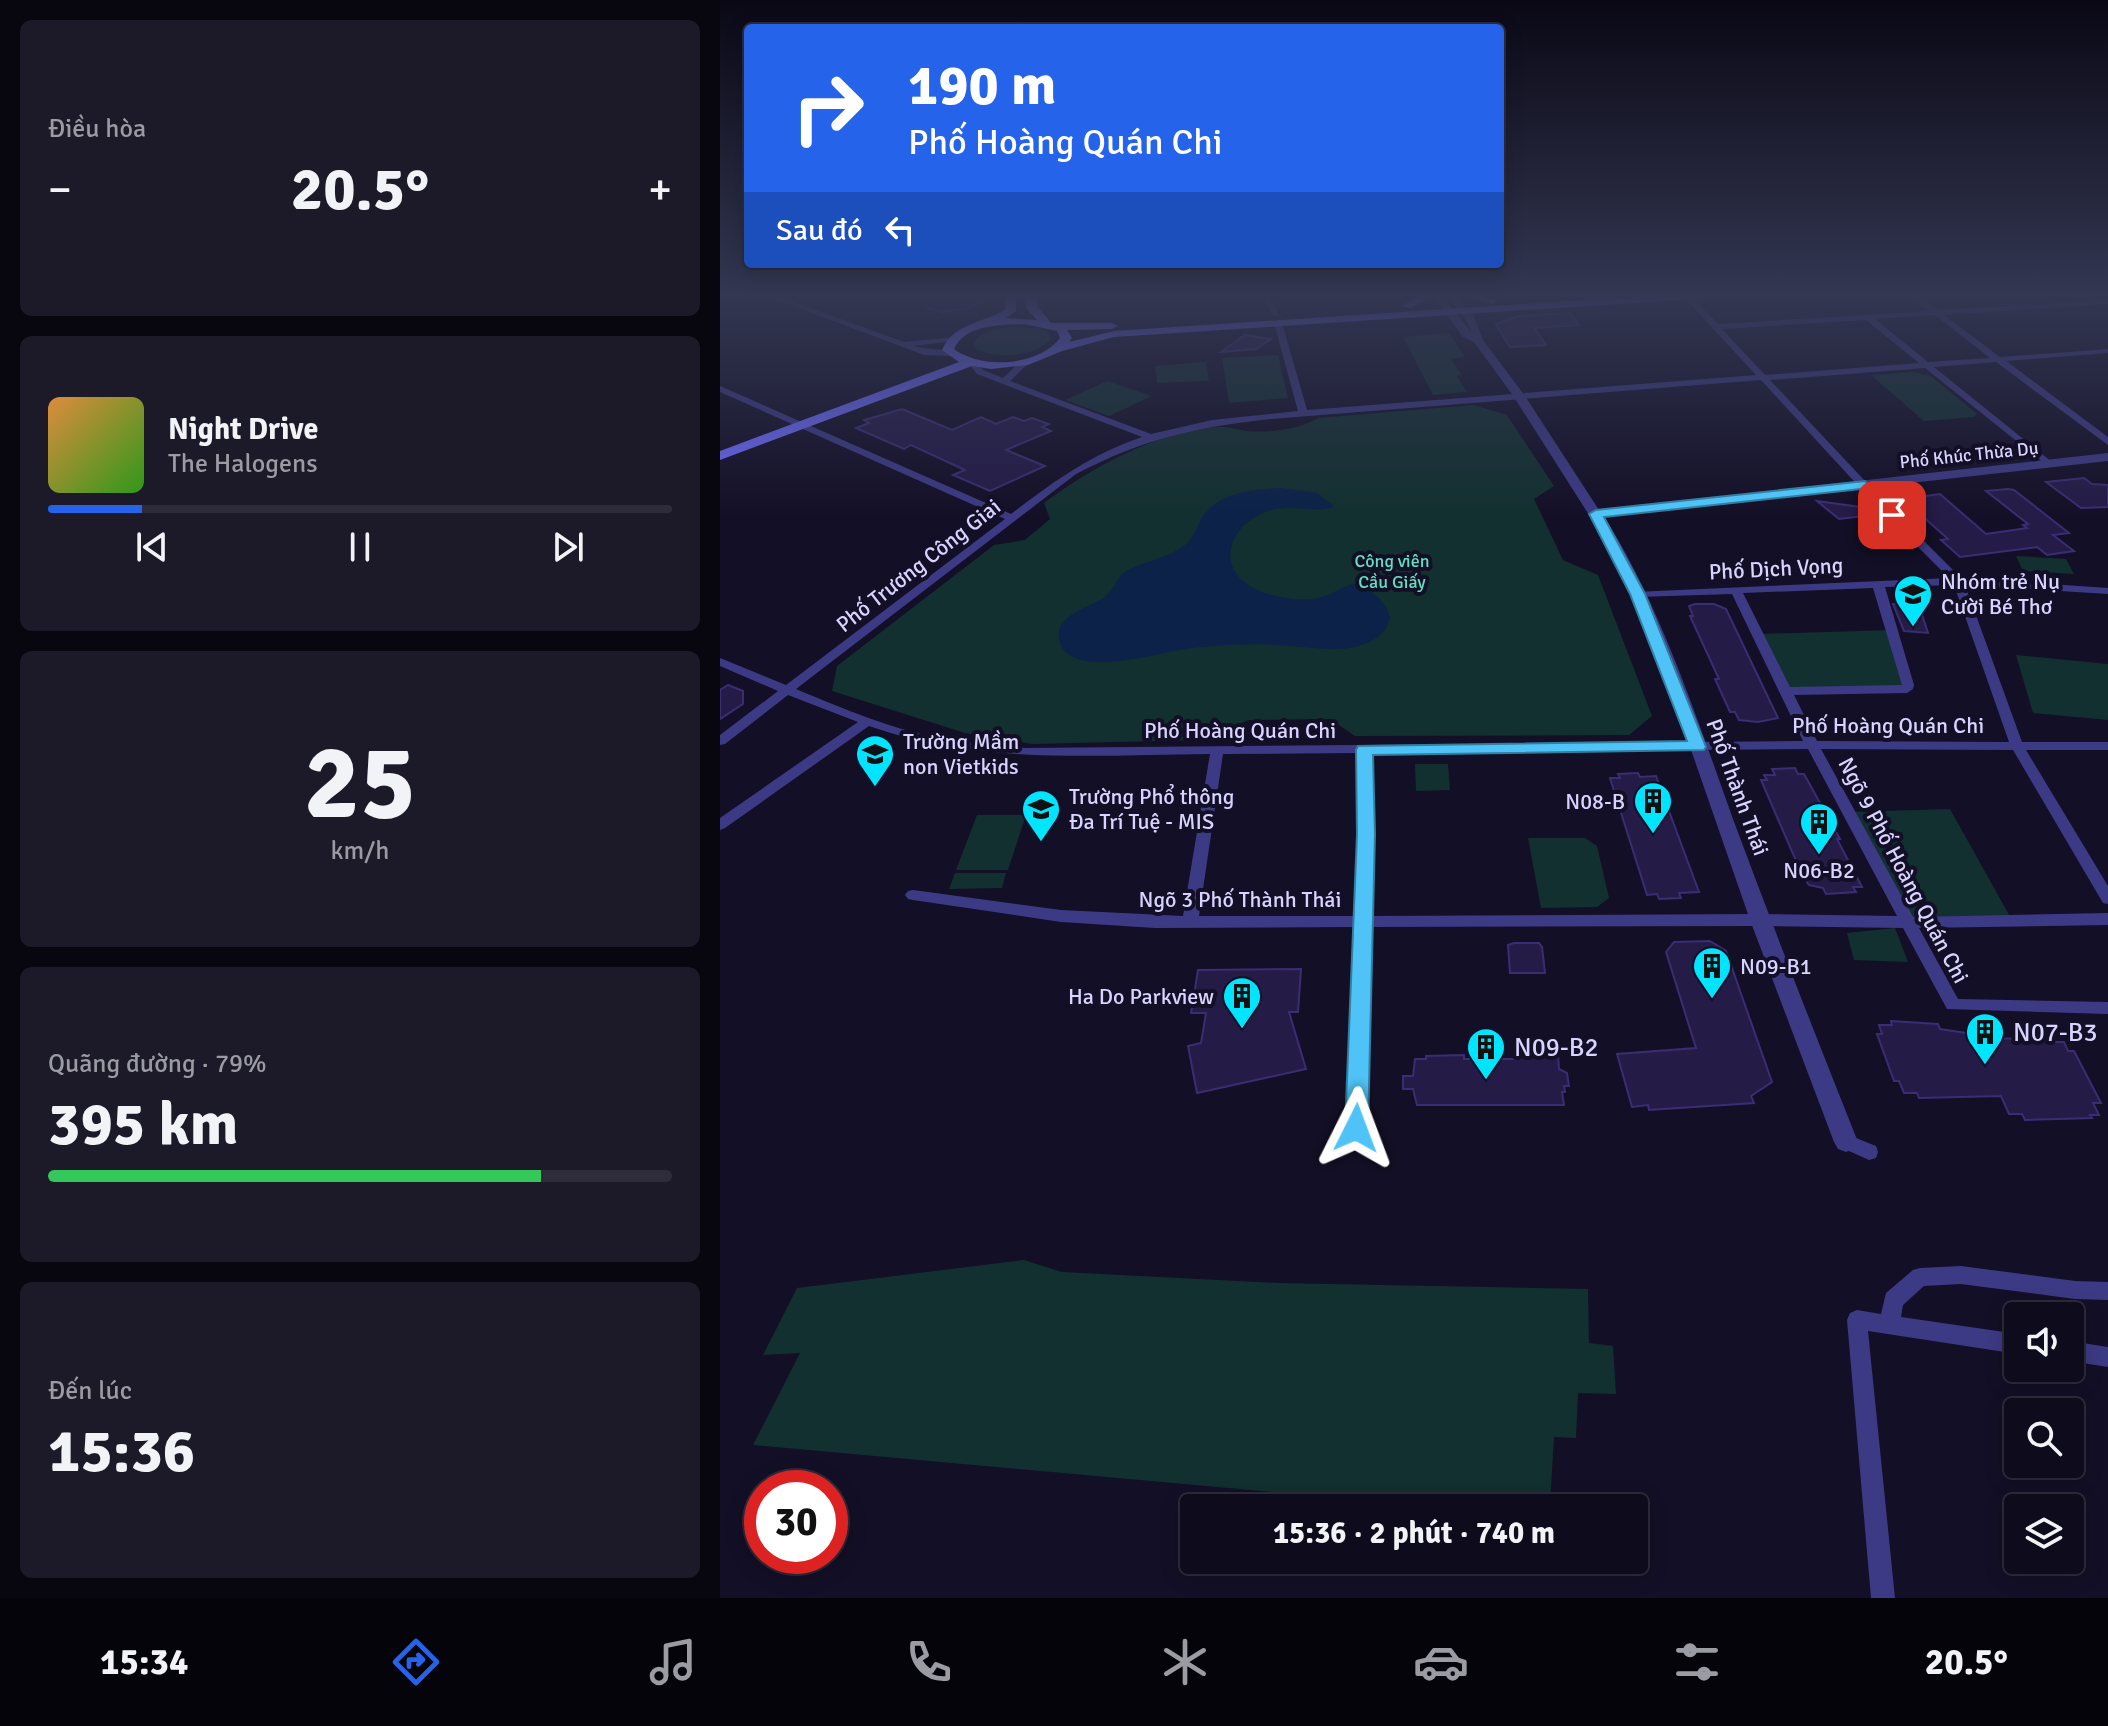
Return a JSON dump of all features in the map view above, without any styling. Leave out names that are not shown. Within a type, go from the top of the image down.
[{"type":"main road","points":[[720,456],[921,369]]},
{"type":"main road","points":[[939,369],[946,371]]},
{"type":"main road","points":[[720,444],[954,369]]},
{"type":"street","points":[[977,369],[1004,382],[1150,437]]},
{"type":"street","points":[[1004,382],[1018,369]]},
{"type":"street","points":[[1291,369],[1303,413]]},
{"type":"street","name":"Phố Thành Thái","points":[[1499,369],[1596,514],[1638,594],[1846,1142]]},
{"type":"street","points":[[1755,369],[1958,581],[2016,744],[2108,899]]},
{"type":"street","name":"Phố Trương Công Giai","points":[[720,741],[1078,469],[1150,437],[1200,423],[1303,413],[1893,369]]},
{"type":"street","points":[[1931,369],[2049,464]]},
{"type":"street","points":[[2010,369],[2108,442]]},
{"type":"street","points":[[720,389],[1011,518]]},
{"type":"street","name":"Phố Khúc Thừa Dụ","points":[[1596,514],[2108,457]]},
{"type":"street","name":"Phố Dịch Vọng","points":[[1638,594],[1958,581],[2108,591]]},
{"type":"street","points":[[1787,691],[1907,689],[1878,584]]},
{"type":"street","name":"Ngõ 9 Phố Hoàng Quán Chi","points":[[1736,590],[1812,745],[1953,1005],[2108,1008]]},
{"type":"street","name":"Phố Hoàng Quán Chi","points":[[720,662],[868,721],[941,743],[994,749],[1058,752],[1812,745],[2108,746]]},
{"type":"street","points":[[723,820],[868,721]]},
{"type":"street","points":[[1190,922],[1217,750]]},
{"type":"street","points":[[1356,1128],[1366,834],[1364,750]]},
{"type":"street","name":"Ngõ 3 Phố Thành Thái","points":[[913,895],[1061,916],[1190,922],[1987,922],[2108,919]]},
{"type":"street","points":[[1846,1142],[1869,1152]]},
{"type":"street","points":[[1890,1325],[1893,1300],[1920,1277],[1961,1275],[2075,1290],[2108,1291]]},
{"type":"street","points":[[1883,1598],[1857,1320],[2004,1342]]},
{"type":"street","points":[[2084,1353],[2108,1357]]},
{"type":"green space","points":[[1155,369],[1207,369],[1209,381],[1157,383]]},
{"type":"green space","points":[[1224,369],[1281,369],[1288,398],[1229,403]]},
{"type":"green space","points":[[1419,369],[1458,369],[1462,375],[1457,376],[1467,392],[1433,395]]},
{"type":"green space","points":[[1913,372],[1931,376],[1977,414],[1974,417],[1924,421],[1871,375]]},
{"type":"green space","points":[[1107,381],[1152,396],[1109,416],[1065,400]]},
{"type":"green space","name":"Công viên Cầu Giấy","points":[[1474,405],[1507,415],[1554,486],[1534,499],[1563,560],[1598,575],[1652,716],[1629,735],[1355,736],[1330,719],[1249,720],[1200,740],[1032,744],[965,733],[832,691],[837,666],[994,545],[1025,540],[1050,519],[1044,503],[1083,476],[1126,453],[1194,430],[1226,427],[1270,431],[1301,426],[1318,418]]},
{"type":"green space","points":[[2016,556],[2066,559],[2074,574],[2023,571]]},
{"type":"green space","points":[[1892,630],[1908,685],[1787,691],[1758,634]]},
{"type":"green space","points":[[2016,655],[2108,664],[2108,720],[2033,713]]},
{"type":"green space","points":[[1415,764],[1448,764],[1450,790],[1416,791]]},
{"type":"green space","points":[[1950,809],[2013,922],[1906,920],[1848,812]]},
{"type":"green space","points":[[977,815],[1026,815],[1008,870],[956,870]]},
{"type":"green space","points":[[1528,838],[1585,838],[1597,846],[1609,898],[1597,907],[1541,908]]},
{"type":"green space","points":[[955,873],[1006,873],[1002,888],[949,889]]},
{"type":"green space","points":[[1895,928],[1908,962],[1854,960],[1847,933]]},
{"type":"green space","points":[[1024,1260],[1062,1272],[1279,1283],[1588,1289],[1589,1343],[1613,1346],[1616,1394],[1578,1393],[1576,1438],[1554,1437],[1551,1494],[1293,1494],[753,1445],[800,1353],[763,1355],[797,1288]]},
{"type":"water","points":[[1281,488],[1317,493],[1334,506],[1317,510],[1276,509],[1252,519],[1239,531],[1231,548],[1231,563],[1237,575],[1261,591],[1291,599],[1319,598],[1350,585],[1358,585],[1378,598],[1390,618],[1385,629],[1372,641],[1346,648],[1322,649],[1228,645],[1115,662],[1081,660],[1068,654],[1060,643],[1059,634],[1065,620],[1106,596],[1125,572],[1185,545],[1204,515],[1219,501],[1250,491]]},
{"type":"building","points":[[902,409],[952,430],[981,417],[996,424],[1013,417],[1024,421],[1032,418],[1049,424],[1042,427],[1051,431],[1006,450],[1045,466],[990,491],[953,475],[965,470],[911,445],[904,449],[856,428],[869,423],[864,420]]},
{"type":"building","points":[[2084,478],[2092,484],[2108,485],[2108,507],[2081,508],[2046,482]]},
{"type":"building","points":[[2014,490],[2069,533],[2053,535],[2074,551],[2047,555],[2037,547],[1960,557],[1941,540],[1948,539],[1903,499],[1940,494],[1986,534],[2027,528],[2023,525],[2028,524],[1986,491]]},
{"type":"building","points":[[1817,501],[1875,509],[1880,514],[1839,519]]},
{"type":"building","points":[[1714,604],[1726,609],[1778,718],[1758,722],[1739,720],[1735,712],[1730,712],[1715,679],[1719,679],[1690,616],[1693,616],[1689,606]]},
{"type":"building","points":[[1893,604],[1919,606],[1928,633],[1904,631]]},
{"type":"building","points":[[728,685],[743,691],[743,704],[720,719],[720,690]]},
{"type":"building","points":[[1795,768],[1798,774],[1804,774],[1840,839],[1837,839],[1862,887],[1853,887],[1856,892],[1826,894],[1823,888],[1809,885],[1803,877],[1761,780],[1767,780],[1764,775],[1775,775],[1772,769]]},
{"type":"building","name":"N08-B","points":[[1638,773],[1640,777],[1656,776],[1699,892],[1679,893],[1681,898],[1659,899],[1657,894],[1647,895],[1610,778],[1620,778],[1618,774]]},
{"type":"building","name":"N09-B1","points":[[1710,941],[1726,951],[1772,1082],[1751,1096],[1754,1103],[1649,1110],[1648,1105],[1632,1107],[1617,1054],[1696,1048],[1666,952],[1674,942]]},
{"type":"building","points":[[1539,943],[1545,973],[1510,973],[1508,945]]},
{"type":"building","name":"Ha Do Parkview","points":[[1301,969],[1298,1012],[1289,1012],[1306,1069],[1197,1093],[1188,1046],[1201,1043],[1206,1013],[1191,1013],[1198,970]]},
{"type":"building","name":"N07-B3","points":[[1891,1021],[1938,1024],[1940,1029],[1966,1033],[1968,1039],[2049,1038],[2051,1042],[2064,1042],[2068,1051],[2074,1051],[2101,1103],[2093,1103],[2099,1115],[2090,1115],[2092,1118],[2025,1120],[2022,1114],[2009,1114],[2001,1096],[1919,1098],[1917,1093],[1904,1093],[1899,1081],[1894,1081],[1877,1034],[1882,1034],[1879,1025],[1892,1025]]},
{"type":"building","name":"N09-B2","points":[[1464,1055],[1464,1059],[1520,1059],[1519,1055],[1558,1055],[1559,1069],[1567,1073],[1569,1086],[1564,1086],[1565,1092],[1562,1092],[1564,1105],[1417,1105],[1413,1089],[1403,1089],[1403,1076],[1413,1076],[1415,1059]]},
{"type":"place","name":"Nhóm trẻ Nụ Cười Bé Thơ","points":[[1913,628]]},
{"type":"place","name":"Trường Mầm non Vietkids","points":[[875,788]]},
{"type":"place","name":"N08-B","points":[[1653,835]]},
{"type":"place","name":"Trường Phổ thông Đa Trí Tuệ - MIS","points":[[1041,843]]},
{"type":"place","name":"N06-B2","points":[[1819,856]]},
{"type":"place","name":"N09-B1","points":[[1712,1000]]},
{"type":"place","name":"Ha Do Parkview","points":[[1242,1030]]},
{"type":"place","name":"N07-B3","points":[[1985,1066]]},
{"type":"place","name":"N09-B2","points":[[1486,1081]]},
{"type":"route","points":[[1356,1128],[1366,834],[1364,750],[1697,747],[1638,594],[1596,514],[1865,485],[1892,515]]}]
